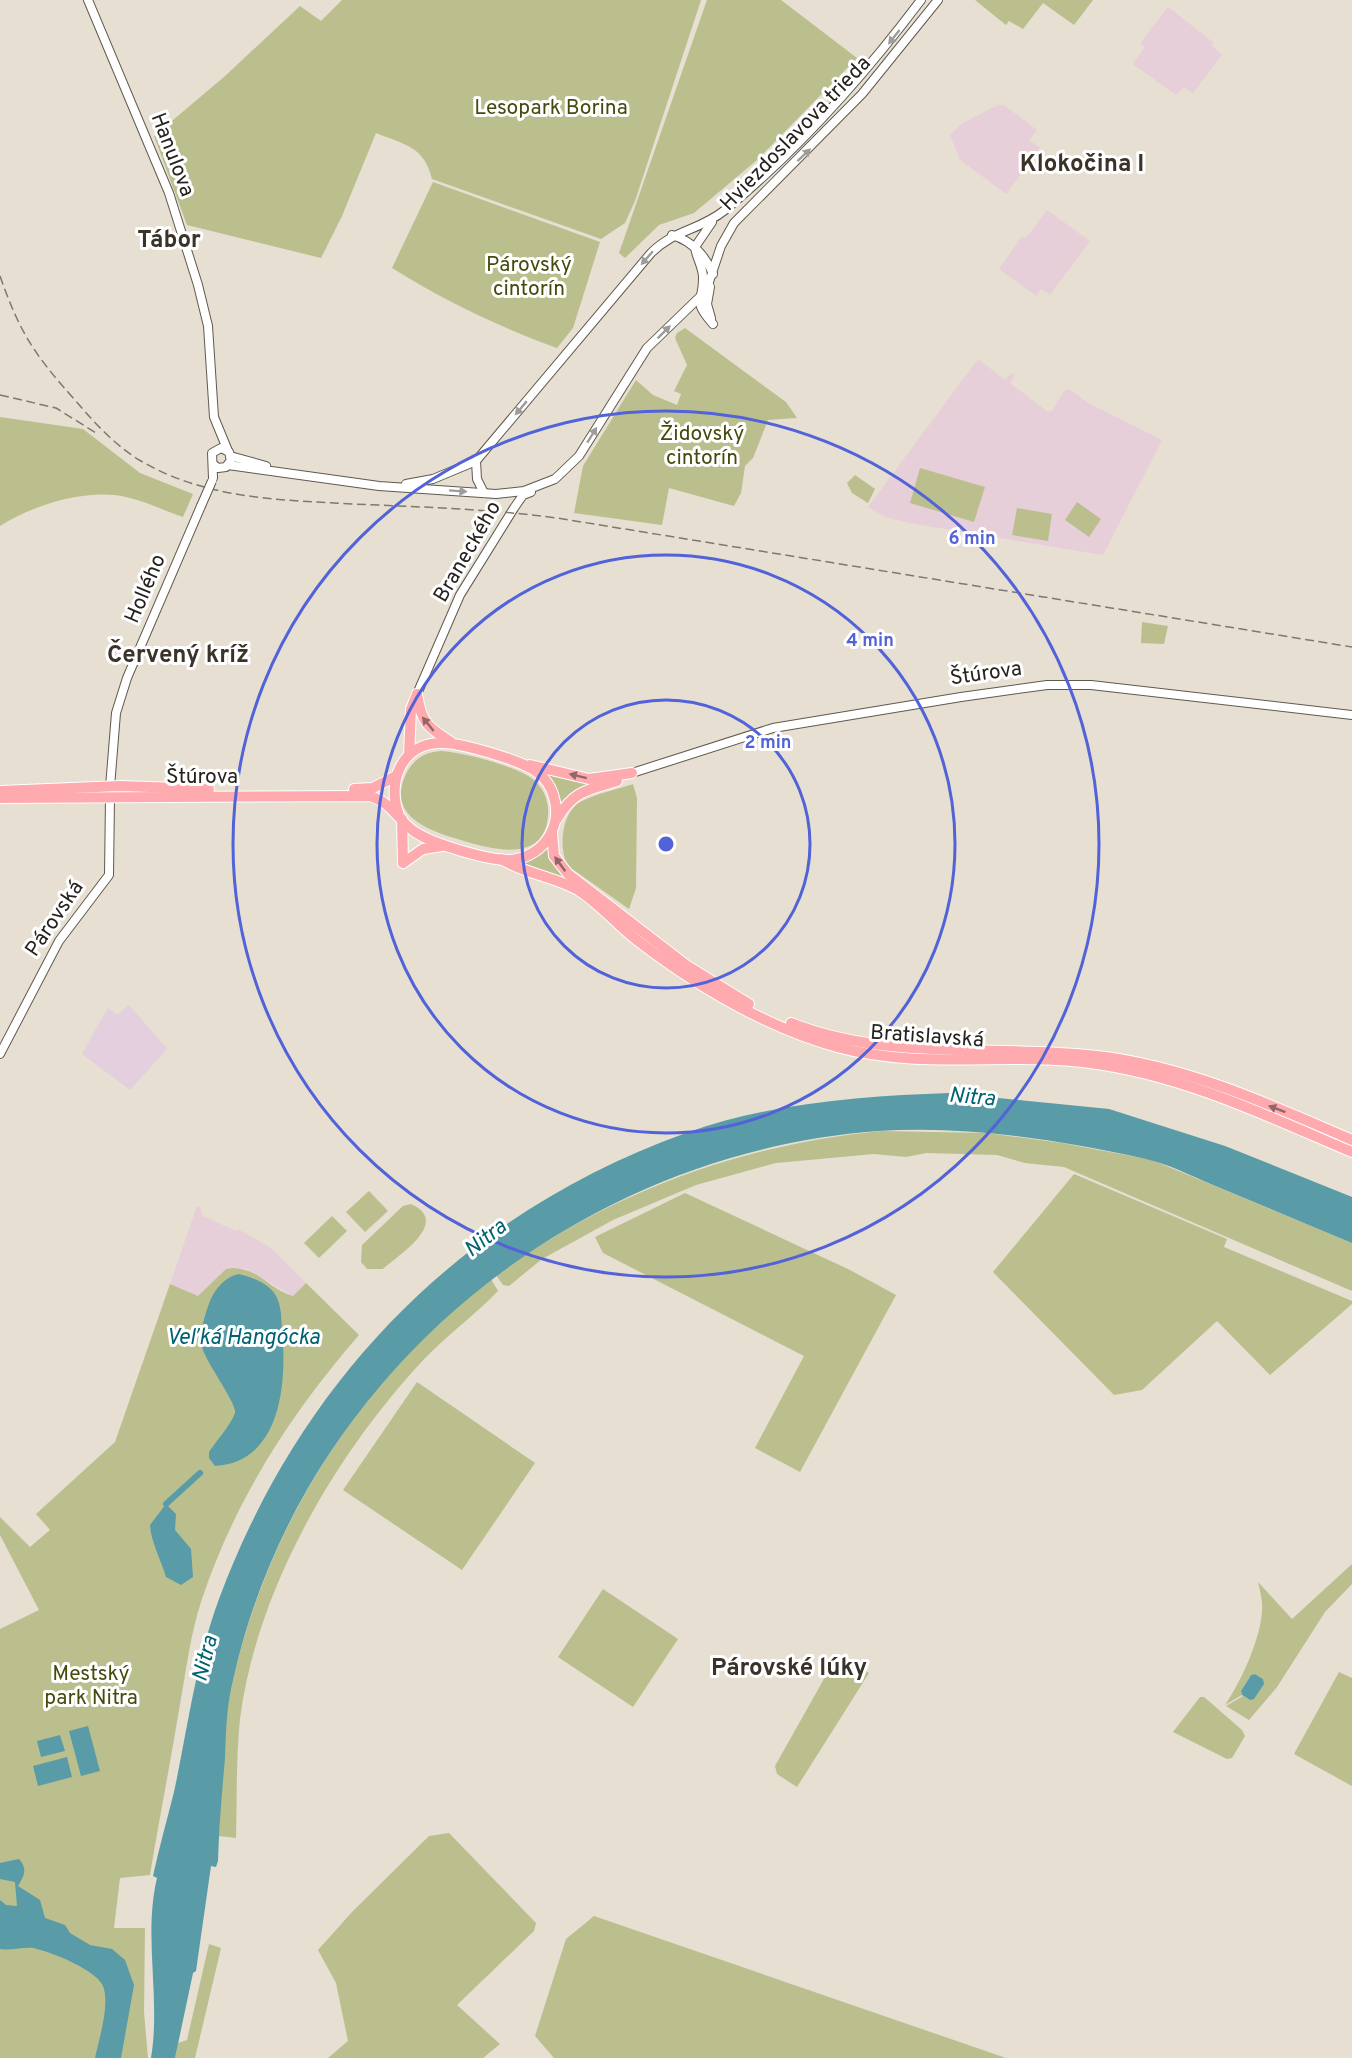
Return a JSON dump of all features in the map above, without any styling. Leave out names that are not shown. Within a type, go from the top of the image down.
[{"type":"main road","points":[[417,694],[411,709],[409,755],[396,776],[394,798],[400,817],[403,863],[423,849],[450,846]]},
{"type":"main road","points":[[417,694],[422,718],[431,730],[453,744],[525,765],[589,779],[632,773]]},
{"type":"main road","points":[[380,784],[411,738]]},
{"type":"main road","points":[[409,755],[430,744],[453,744]]},
{"type":"main road","points":[[525,765],[538,772],[549,786],[555,802],[553,827]]},
{"type":"main road","name":"Štúrova","points":[[0,790],[369,796],[380,799],[421,836],[501,859],[520,858],[541,846],[571,798],[632,773]]},
{"type":"main road","name":"Štúrova","points":[[0,798],[110,793],[364,789],[396,776]]},
{"type":"main road","name":"Bratislavská","points":[[553,827],[554,856],[562,869],[705,978],[744,1002],[797,1025],[883,1051],[1045,1056],[1134,1071],[1248,1103],[1348,1145]]},
{"type":"main road","name":"Bratislavská","points":[[501,859],[514,867],[577,890],[652,952],[704,989],[762,1017],[825,1043],[956,1062],[1045,1056]]},
{"type":"main road","points":[[652,952],[658,952],[694,978],[705,978]]},
{"type":"main road","points":[[956,1062],[967,1052],[979,1061]]},
{"type":"street","name":"Hanulova","points":[[88,0],[169,193],[198,285],[208,326],[214,417],[227,460]]},
{"type":"street","name":"Hviezdoslavova trieda","points":[[476,461],[651,253],[672,235],[714,219],[824,118],[875,60],[921,0]]},
{"type":"street","name":"Hviezdoslavova trieda","points":[[379,486],[512,494],[555,479],[579,456],[647,348],[698,301],[712,279],[721,246],[734,223],[862,94],[938,0]]},
{"type":"street","points":[[713,324],[702,311],[698,301],[703,276],[695,247],[714,219]]},
{"type":"street","points":[[672,235],[683,238],[695,247],[709,264],[712,279],[707,304],[713,324]]},
{"type":"street","points":[[681,315],[696,314],[713,324]]},
{"type":"street","name":"Hanulova","points":[[213,464],[211,456],[217,449],[219,435]]},
{"type":"street","points":[[217,449],[227,460]]},
{"type":"street","points":[[213,464],[227,460],[298,475],[379,486],[433,479],[476,461],[477,479],[484,493]]},
{"type":"street","name":"Hollého","points":[[110,793],[116,713],[127,678],[201,506],[213,480],[227,460]]},
{"type":"street","name":"Hollého","points":[[213,464],[213,480]]},
{"type":"street","name":"Braneckého","points":[[417,694],[460,596],[514,508],[524,495],[555,479]]},
{"type":"street","points":[[496,494],[511,500],[514,508]]},
{"type":"street","name":"Štúrova","points":[[632,773],[773,728],[961,697],[1047,686],[1091,685],[1352,715]]},
{"type":"street","name":"Párovská","points":[[0,1054],[59,941],[109,875],[110,793]]},
{"type":"shaded area","points":[[1168,7],[1214,43],[1212,46],[1222,55],[1193,93],[1184,87],[1176,95],[1133,64],[1145,47],[1141,44],[1145,37]]},
{"type":"shaded area","points":[[998,105],[1004,105],[1037,130],[1029,140],[1040,148],[1006,194],[960,160],[950,135],[963,123]]},
{"type":"shaded area","points":[[1047,210],[1090,241],[1050,295],[1041,289],[1036,296],[999,269],[1022,236],[1026,238]]},
{"type":"shaded area","points":[[978,359],[1005,380],[1011,373],[1015,375],[1010,383],[1048,412],[1052,411],[1064,391],[1069,389],[1088,403],[1162,440],[1103,555],[909,523],[885,517],[868,507]]},
{"type":"shaded area","points":[[129,1005],[167,1049],[130,1090],[82,1054],[108,1008],[117,1015]]},
{"type":"shaded area","points":[[197,1206],[200,1207],[203,1216],[236,1231],[238,1229],[271,1248],[306,1283],[293,1296],[247,1269],[232,1268],[226,1269],[198,1296],[170,1284]]},
{"type":"green space","name":"Lesopark Borina","points":[[342,0],[701,0],[635,201],[625,223],[601,239],[432,179],[424,160],[412,148],[376,133],[342,216],[321,258],[187,225],[154,136],[224,77],[300,6],[321,21]]},
{"type":"green space","points":[[707,0],[781,0],[857,58],[757,160],[694,213],[659,225],[625,258],[619,253]]},
{"type":"green space","points":[[975,0],[1093,0],[1074,25],[1043,3],[1023,29],[1009,21],[1006,25]]},
{"type":"green space","name":"Párovský cintorín","points":[[433,182],[600,242],[573,328],[557,348],[473,312],[392,268]]},
{"type":"green space","name":"Židovský cintorín","points":[[685,328],[786,402],[797,418],[768,420],[753,458],[745,466],[741,493],[734,506],[669,488],[662,525],[574,513],[583,466],[636,380],[653,395],[677,405],[681,394],[674,391],[687,365],[675,338],[677,333]]},
{"type":"green space","points":[[0,417],[83,429],[140,473],[193,494],[183,517],[126,497],[94,495],[44,505],[0,526]]},
{"type":"green space","points":[[920,468],[985,487],[974,522],[910,503]]},
{"type":"green space","points":[[855,475],[875,489],[868,503],[852,493],[847,483]]},
{"type":"green space","points":[[1077,502],[1101,519],[1089,537],[1065,520]]},
{"type":"green space","points":[[1017,508],[1052,514],[1048,541],[1012,535]]},
{"type":"green space","points":[[1142,622],[1168,626],[1164,644],[1141,643]]},
{"type":"green space","points":[[441,751],[477,757],[505,766],[536,782],[544,793],[548,811],[545,830],[538,841],[528,847],[516,849],[489,847],[441,834],[418,822],[409,814],[403,804],[401,793],[407,773],[418,759],[428,753]]},
{"type":"green space","points":[[546,772],[585,783],[586,785],[561,803]]},
{"type":"green space","points":[[633,784],[637,798],[636,888],[629,909],[568,866],[563,852],[563,834],[567,818],[576,805],[595,796]]},
{"type":"green space","points":[[545,847],[549,848],[565,877],[563,879],[519,865],[520,862]]},
{"type":"green space","points":[[881,1131],[987,1133],[1062,1143],[1152,1160],[1352,1243],[1352,1291],[1064,1167],[1025,1163],[997,1155],[926,1153],[906,1157],[874,1154],[776,1163],[696,1185],[613,1220],[542,1259],[509,1286],[503,1285],[496,1275],[585,1219],[679,1177],[777,1148]]},
{"type":"green space","points":[[1074,1174],[1227,1239],[1224,1247],[1352,1301],[1352,1304],[1270,1375],[1217,1321],[1142,1390],[1114,1395],[993,1272]]},
{"type":"green space","points":[[369,1191],[388,1211],[365,1232],[346,1212]]},
{"type":"green space","points":[[685,1193],[850,1270],[896,1295],[800,1472],[755,1448],[804,1356],[603,1253],[595,1237]]},
{"type":"green space","points":[[411,1204],[422,1211],[426,1220],[424,1229],[418,1238],[383,1269],[367,1269],[361,1262],[362,1245],[403,1206]]},
{"type":"green space","points":[[332,1216],[347,1231],[319,1258],[304,1243]]},
{"type":"green space","name":"Mestský park Nitra","points":[[232,1268],[257,1275],[284,1293],[293,1296],[306,1283],[359,1335],[310,1395],[267,1459],[215,1562],[194,1626],[150,1875],[120,1878],[114,1928],[145,1928],[144,2012],[148,2058],[0,2058],[0,1629],[39,1610],[0,1535],[0,1517],[30,1547],[50,1530],[36,1514],[115,1442],[170,1284],[198,1296],[226,1269]]},
{"type":"green space","points":[[491,1279],[498,1291],[425,1358],[354,1445],[327,1487],[280,1577],[262,1624],[249,1672],[240,1719],[236,1838],[219,1836],[223,1748],[230,1695],[245,1635],[266,1576],[292,1519],[323,1464],[359,1412],[399,1363],[443,1319]]},
{"type":"green space","points":[[417,1382],[535,1463],[462,1570],[343,1490]]},
{"type":"green space","points":[[1352,1564],[1352,1584],[1325,1612],[1277,1687],[1249,1720],[1226,1706],[1243,1696],[1250,1700],[1263,1679],[1255,1674],[1251,1675],[1241,1691],[1242,1695],[1225,1705],[1243,1672],[1258,1633],[1262,1607],[1258,1582],[1292,1619]]},
{"type":"green space","points":[[603,1589],[678,1639],[633,1707],[558,1657]]},
{"type":"green space","points":[[838,1654],[869,1673],[797,1787],[777,1774],[775,1766]]},
{"type":"green space","points":[[1339,1672],[1352,1678],[1352,1786],[1294,1754]]},
{"type":"green space","points":[[1200,1697],[1204,1697],[1242,1730],[1245,1736],[1232,1758],[1227,1759],[1173,1732]]},
{"type":"green space","points":[[449,1833],[536,1923],[534,1931],[457,2005],[500,2044],[483,2058],[328,2058],[348,2041],[336,1983],[318,1950],[352,1912],[429,1836]]},
{"type":"green space","points":[[594,1916],[1006,2058],[554,2058],[535,2036],[566,1939]]},
{"type":"green space","points":[[209,1944],[221,1948],[195,2058],[175,2058],[178,2043],[187,2040]]},
{"type":"water","name":"Nitra","points":[[949,1093],[1109,1109],[1225,1146],[1352,1197],[1352,1243],[1155,1161],[1047,1140],[945,1130],[878,1131],[763,1149],[654,1185],[552,1238],[460,1305],[380,1386],[313,1479],[263,1583],[230,1695],[218,1861],[216,1867],[211,1866],[196,1971],[193,1973],[175,2058],[151,2058],[154,2035],[152,1923],[157,1878],[153,1876],[174,1792],[204,1646],[219,1599],[253,1519],[295,1444],[344,1376],[400,1313],[462,1257],[530,1208],[605,1167],[686,1133],[750,1115],[849,1099]]},
{"type":"water","name":"Veľká Hangócka","points":[[239,1274],[268,1286],[279,1303],[283,1350],[281,1394],[276,1416],[267,1435],[254,1450],[237,1461],[215,1466],[209,1458],[209,1452],[235,1413],[202,1347],[202,1330],[212,1296],[225,1280]]},
{"type":"water","points":[[166,1504],[176,1514],[175,1530],[191,1549],[193,1577],[181,1585],[166,1577],[151,1531],[150,1525]]},
{"type":"water","points":[[1255,1674],[1263,1679],[1264,1684],[1254,1699],[1250,1700],[1242,1695],[1241,1691],[1251,1675]]},
{"type":"water","points":[[88,1726],[100,1771],[81,1776],[69,1731]]},
{"type":"water","points":[[60,1735],[65,1751],[41,1757],[37,1741]]},
{"type":"water","points":[[67,1757],[72,1777],[38,1786],[33,1766]]},
{"type":"water","points":[[19,1859],[24,1872],[18,1886],[40,1900],[45,1918],[65,1925],[70,1933],[90,1945],[112,1949],[125,1960],[134,1985],[121,2058],[95,2058],[103,2024],[105,1997],[101,1982],[94,1975],[73,1963],[41,1950],[33,1948],[0,1949],[0,1900],[6,1905],[17,1906],[15,1882],[0,1879],[0,1863]]},
{"type":"waterway","points":[[166,1504],[200,1473]]},
{"type":"railway","points":[[0,276],[14,313],[38,355],[89,416],[131,455],[166,474],[191,483],[271,499],[480,510],[557,518],[1352,647]]},
{"type":"railway","points":[[0,395],[56,408],[96,433]]},
{"type":"district","name":"Klokočina I","points":[[1082,165]]},
{"type":"district","name":"Tábor","points":[[169,241]]},
{"type":"district","name":"Červený kríž","points":[[178,656]]},
{"type":"district","name":"Párovské lúky","points":[[789,1669]]}]
